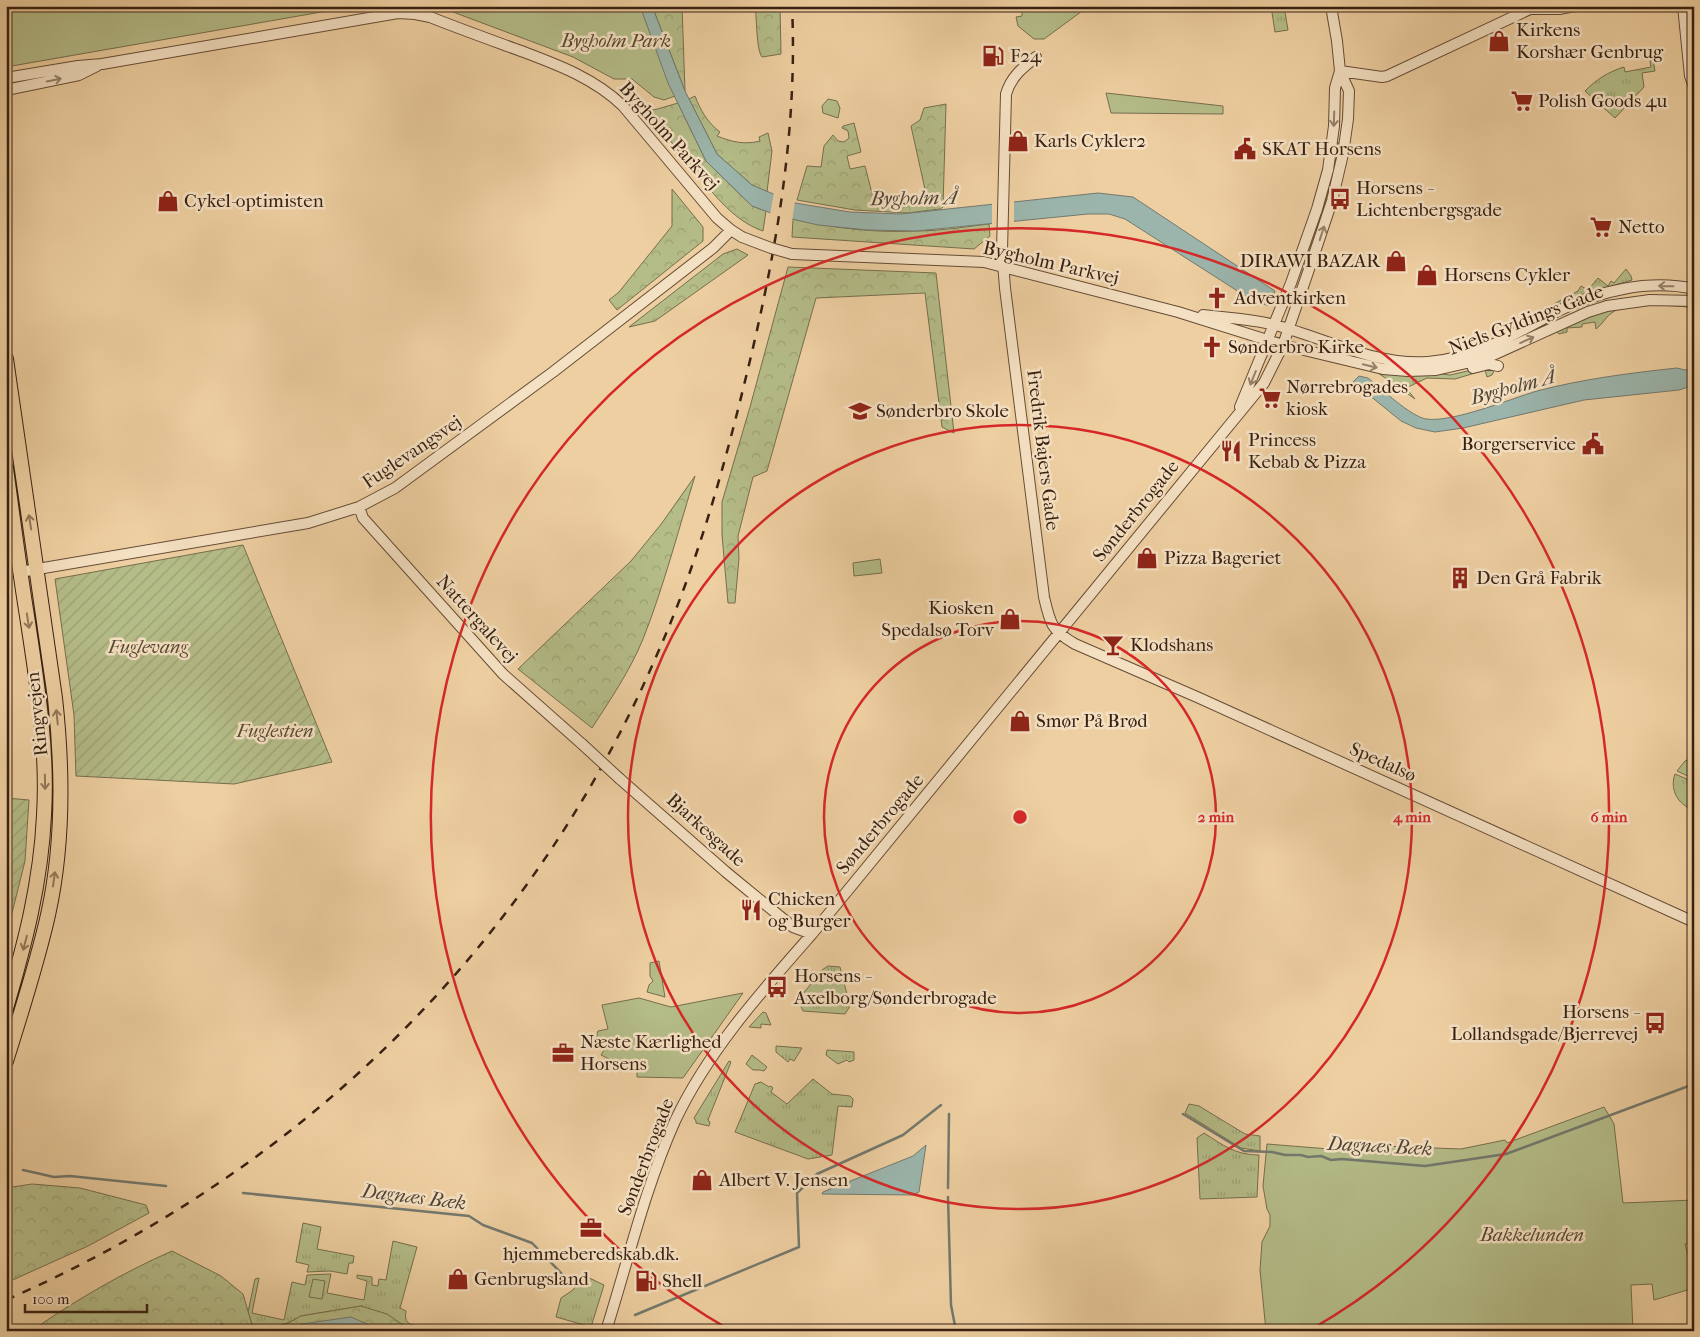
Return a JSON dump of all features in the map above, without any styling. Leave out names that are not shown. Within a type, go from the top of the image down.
[{"type":"main road","name":"Ringvejen","points":[[6,359],[38,570],[59,736],[61,803],[60,837],[48,914],[33,973],[6,1061]]},
{"type":"main road","name":"Ringvejen","points":[[6,469],[42,728],[45,765],[40,872],[32,916],[6,1008]]},
{"type":"street","points":[[1330,6],[1337,41],[1340,71],[1382,77],[1530,9],[1559,9],[1575,6]]},
{"type":"street","points":[[1683,6],[1690,76],[1694,87]]},
{"type":"street","name":"Bygholm Parkvej","points":[[6,78],[102,64],[398,13],[430,17],[558,65],[604,89],[623,106],[717,218],[731,230],[771,248],[792,254],[984,262],[1178,312],[1267,340]]},
{"type":"street","name":"Fredrik Bajers Gade","points":[[1036,57],[1015,75],[1008,86],[1006,94],[1002,228],[1003,266],[1044,597],[1048,613],[1058,634]]},
{"type":"street","name":"Bygholm Parkvej","points":[[6,90],[79,75],[102,64]]},
{"type":"street","name":"Sønderbrogade","points":[[1236,415],[1253,379],[1300,259],[1328,170],[1334,126],[1334,88],[1340,71]]},
{"type":"street","name":"Sønderbrogade","points":[[606,1331],[640,1215],[661,1155],[676,1120],[710,1060],[735,1026],[1264,383],[1288,329],[1340,174],[1348,120],[1349,91],[1340,71]]},
{"type":"street","name":"Fuglevangsvej","points":[[20,572],[308,523],[359,507],[395,488],[465,438],[713,248],[731,230]]},
{"type":"street","name":"Niels Gyldings Gade","points":[[1274,325],[1374,357],[1427,362],[1451,359],[1506,339],[1559,311],[1605,293],[1639,287],[1669,286],[1694,289]]},
{"type":"street","points":[[1588,312],[1598,305],[1634,296],[1638,293],[1639,287]]},
{"type":"street","name":"Niels Gyldings Gade","points":[[1267,340],[1383,369],[1408,371],[1444,369],[1493,355],[1588,312],[1618,304],[1640,301],[1694,301]]},
{"type":"street","name":"Bygholm Parkvej","points":[[1178,312],[1274,325]]},
{"type":"street","points":[[1444,369],[1453,373],[1488,364],[1498,366]]},
{"type":"street","name":"Nattergalevej","points":[[359,507],[363,518],[516,687],[582,744]]},
{"type":"street","name":"Spedalsø","points":[[1058,634],[1074,644],[1694,922]]},
{"type":"street","name":"Bjarkesgade","points":[[582,744],[726,872],[793,927],[812,934]]},
{"type":"green space","points":[[6,6],[356,6],[6,67]]},
{"type":"green space","name":"Bygholm Park","points":[[437,6],[640,6],[675,96],[664,100],[654,97],[632,79],[614,79],[573,57]]},
{"type":"green space","points":[[652,6],[682,6],[685,91]]},
{"type":"green space","points":[[755,6],[780,6],[781,54],[762,57],[758,41]]},
{"type":"green space","points":[[1022,6],[1089,6],[1044,39],[1034,39],[1018,26],[1016,17],[1022,16]]},
{"type":"green space","points":[[1271,6],[1284,6],[1288,30],[1275,32]]},
{"type":"green space","points":[[1653,60],[1655,71],[1642,73],[1644,87],[1615,118],[1585,91],[1598,79],[1613,71],[1624,67],[1625,72],[1651,67],[1650,61]]},
{"type":"green space","points":[[1106,93],[1223,106],[1223,114],[1111,113]]},
{"type":"green space","points":[[695,96],[705,116],[720,132],[717,136],[749,143],[760,141],[759,137],[768,133],[772,151],[767,192],[752,185],[717,154],[689,99]]},
{"type":"green space","points":[[828,99],[837,101],[840,108],[838,118],[823,113],[822,106]]},
{"type":"green space","points":[[678,103],[706,161],[752,206],[766,211],[763,231],[751,226],[722,203],[645,107],[654,110]]},
{"type":"green space","points":[[946,104],[943,207],[940,209],[907,213],[855,210],[797,200],[807,166],[821,167],[824,146],[833,135],[838,141],[844,142],[849,138],[848,131],[842,128],[843,126],[854,123],[861,152],[847,156],[850,169],[865,166],[875,205],[926,194],[911,126],[920,120],[924,108]]},
{"type":"green space","points":[[1336,142],[1340,143],[1339,161],[1308,265],[1305,264],[1308,246]]},
{"type":"green space","points":[[672,189],[703,227],[703,241],[617,310],[609,300],[619,292],[672,226]]},
{"type":"green space","points":[[793,219],[838,227],[885,231],[952,229],[989,224],[990,236],[974,249],[792,237]]},
{"type":"green space","points":[[737,249],[748,255],[655,321],[629,327],[723,254]]},
{"type":"green space","points":[[788,267],[936,273],[954,433],[942,427],[925,293],[816,298],[767,471],[753,477],[738,536],[739,558],[735,603],[728,603],[722,535],[722,502]]},
{"type":"green space","points":[[1626,269],[1632,280],[1579,296],[1551,309],[1550,306],[1578,291],[1581,286],[1588,290],[1598,278],[1608,286],[1611,281],[1614,283]]},
{"type":"green space","points":[[1627,305],[1664,305],[1620,309],[1608,316],[1596,329],[1595,322],[1582,324],[1582,327],[1567,328],[1567,332],[1559,334],[1557,332],[1550,335],[1549,333],[1589,314]]},
{"type":"green space","points":[[1664,305],[1694,305],[1694,308],[1676,306]]},
{"type":"green space","points":[[1547,308],[1546,312],[1496,336],[1505,324],[1510,327]]},
{"type":"green space","points":[[1485,367],[1491,368],[1494,371],[1492,375],[1487,377],[1485,370],[1455,379],[1427,378],[1406,388],[1415,399],[1378,373],[1434,373],[1450,375]]},
{"type":"green space","points":[[695,476],[664,579],[643,639],[626,674],[592,728],[518,669],[631,561],[662,523]]},
{"type":"green space","name":"Fuglevang","points":[[243,545],[332,762],[234,784],[76,776],[74,715],[55,579]]},
{"type":"green space","points":[[880,559],[882,573],[854,576],[853,563]]},
{"type":"green space","points":[[1694,757],[1694,779],[1677,771],[1685,761]]},
{"type":"green space","points":[[1675,774],[1694,782],[1694,797],[1689,808],[1675,794],[1673,784]]},
{"type":"green space","points":[[6,798],[29,800],[25,861],[6,937]]},
{"type":"green space","points":[[659,961],[665,997],[647,992],[649,985],[653,981],[650,976],[650,963]]},
{"type":"green space","points":[[828,966],[840,967],[850,1006],[845,1014],[803,1011],[798,1000],[822,970]]},
{"type":"green space","points":[[743,993],[683,1078],[637,1077],[637,1071],[631,1063],[613,1061],[601,1055],[604,1050],[600,1046],[597,1034],[598,1031],[608,1029],[602,1005],[639,998],[671,1007]]},
{"type":"green space","points":[[763,1012],[766,1013],[771,1025],[761,1024],[761,1028],[749,1027]]},
{"type":"green space","points":[[776,1046],[802,1048],[794,1061],[790,1059],[788,1062],[776,1052]]},
{"type":"green space","points":[[827,1050],[854,1052],[854,1060],[849,1062],[847,1060],[838,1064],[826,1055]]},
{"type":"green space","points":[[752,1055],[767,1067],[764,1071],[753,1070],[746,1064]]},
{"type":"green space","points":[[729,1061],[731,1062],[708,1120],[710,1122],[709,1126],[696,1123],[694,1118]]},
{"type":"green space","points":[[813,1079],[832,1094],[850,1096],[853,1099],[852,1107],[838,1106],[832,1155],[808,1159],[735,1132],[755,1084],[761,1082],[769,1087],[771,1086],[773,1088],[771,1092],[787,1104]]},
{"type":"green space","points":[[1189,1104],[1199,1106],[1245,1134],[1260,1136],[1260,1151],[1241,1148],[1185,1113]]},
{"type":"green space","name":"Bakkelunden","points":[[1604,1107],[1614,1124],[1623,1203],[1694,1200],[1694,1242],[1685,1244],[1694,1275],[1694,1288],[1654,1300],[1652,1284],[1631,1285],[1633,1331],[1266,1331],[1260,1270],[1262,1242],[1270,1226],[1270,1215],[1267,1209],[1263,1186],[1267,1144],[1379,1153],[1382,1146],[1461,1149],[1505,1140],[1507,1143]]},
{"type":"green space","points":[[1204,1133],[1236,1151],[1259,1155],[1257,1197],[1200,1199],[1197,1138]]},
{"type":"green space","points":[[32,1184],[80,1188],[146,1205],[149,1213],[88,1246],[6,1283],[6,1188]]},
{"type":"green space","points":[[303,1223],[321,1227],[317,1249],[354,1256],[353,1263],[349,1263],[347,1274],[330,1271],[307,1272],[309,1265],[296,1262]]},
{"type":"green space","points":[[393,1241],[417,1247],[400,1308],[406,1311],[406,1320],[412,1325],[419,1326],[422,1331],[408,1331],[406,1326],[361,1306],[301,1316],[288,1323],[274,1327],[252,1325],[248,1312],[255,1279],[259,1278],[252,1313],[284,1320],[292,1282],[305,1285],[307,1275],[331,1274],[327,1293],[364,1300],[367,1281],[357,1278],[357,1275],[372,1277],[372,1285],[378,1286],[379,1279],[386,1280]]},
{"type":"green space","points":[[172,1251],[221,1276],[243,1294],[252,1325],[274,1327],[288,1323],[301,1316],[361,1306],[387,1314],[406,1327],[408,1331],[370,1331],[367,1324],[302,1324],[290,1331],[31,1331],[135,1268]]},
{"type":"green space","points":[[583,1275],[604,1285],[591,1327],[556,1317],[561,1298],[573,1290]]},
{"type":"green space","points":[[313,1279],[325,1281],[322,1299],[309,1297]]},
{"type":"water","name":"Bygholm Å","points":[[640,6],[652,6],[685,91],[717,154],[752,185],[795,203],[850,212],[901,214],[1098,193],[1133,197],[1275,291],[1269,306],[1250,299],[1125,219],[1109,214],[1088,214],[916,231],[868,230],[818,225],[779,216],[752,206],[706,161],[668,83]]},
{"type":"water","points":[[1677,368],[1685,370],[1694,369],[1694,385],[1679,390],[1584,400],[1463,428],[1435,432],[1416,428],[1401,421],[1353,382],[1359,376],[1368,378],[1412,413],[1426,419],[1437,419],[1481,410],[1537,391],[1572,383],[1624,374]]},
{"type":"water","points":[[926,1145],[919,1192],[913,1195],[822,1194],[913,1156]]},
{"type":"water","points":[[351,1317],[367,1324],[370,1331],[290,1331],[302,1324]]},
{"type":"pier","points":[[774,192],[795,201],[792,222],[770,215]]},
{"type":"pier","points":[[1014,200],[1014,223],[992,225],[992,203]]},
{"type":"waterway","name":"Dagnæs Bæk","points":[[1183,1114],[1244,1151],[1272,1152],[1308,1157],[1321,1156],[1331,1160],[1342,1159],[1425,1166],[1506,1154],[1694,1084]]},
{"type":"waterway","points":[[635,1315],[799,1247],[797,1193],[817,1174],[903,1135],[941,1105]]},
{"type":"waterway","points":[[948,1188],[949,1114]]},
{"type":"waterway","name":"Dagnæs Bæk","points":[[23,1170],[54,1177],[70,1176],[166,1186]]},
{"type":"waterway","name":"Dagnæs Bæk","points":[[243,1193],[469,1216],[483,1225],[532,1243],[564,1276]]},
{"type":"waterway","points":[[948,1197],[951,1305],[956,1331]]},
{"type":"waterway","points":[[221,1324],[234,1331]]},
{"type":"railway","points":[[6,1300],[114,1247],[215,1186],[309,1116],[396,1038],[474,952],[545,859],[607,758],[673,617],[708,517],[745,381],[775,242],[788,148],[793,54],[792,6]]},
{"type":"place","name":"Kirkens Korshær Genbrug","points":[[1499,41]]},
{"type":"place","name":"F24","points":[[993,56]]},
{"type":"place","name":"Polish Goods 4u","points":[[1522,101]]},
{"type":"place","name":"Karls Cykler2","points":[[1018,141]]},
{"type":"place","name":"SKAT Horsens","points":[[1245,149]]},
{"type":"place","name":"Horsens - Lichtenbergsgade","points":[[1340,199]]},
{"type":"place","name":"Cykel-optimisten","points":[[168,201]]},
{"type":"place","name":"Netto","points":[[1601,227]]},
{"type":"place","name":"DIRAWI BAZAR","points":[[1396,261]]},
{"type":"place","name":"Horsens Cykler","points":[[1427,275]]},
{"type":"place","name":"Adventkirken","points":[[1217,298]]},
{"type":"place","name":"Sønderbro Kirke","points":[[1212,347]]},
{"type":"place","name":"Nørrebrogades kiosk","points":[[1270,398]]},
{"type":"place","name":"Sønderbro Skole","points":[[860,411]]},
{"type":"place","name":"Borgerservice","points":[[1593,444]]},
{"type":"place","name":"Princess Kebab & Pizza","points":[[1231,451]]},
{"type":"place","name":"Pizza Bageriet","points":[[1147,558]]},
{"type":"place","name":"Den Grå Fabrik","points":[[1460,578]]},
{"type":"place","name":"Kiosken Spedalsø Torv","points":[[1010,619]]},
{"type":"place","name":"Klodshans","points":[[1113,645]]},
{"type":"place","name":"Smør På Brød","points":[[1020,721]]},
{"type":"place","name":"Chicken og Burger","points":[[751,910]]},
{"type":"place","name":"Horsens - Axelborg/Sønderbrogade","points":[[777,987]]},
{"type":"place","name":"Horsens - Lollandsgade/Bjerrevej","points":[[1655,1023]]},
{"type":"place","name":"Næste Kærlighed Horsens","points":[[563,1053]]},
{"type":"place","name":"Albert V. Jensen","points":[[702,1180]]},
{"type":"place","name":"hjemmeberedskab.dk.","points":[[591,1228]]},
{"type":"place","name":"Genbrugsland","points":[[458,1279]]},
{"type":"place","name":"Shell","points":[[646,1281]]},
{"type":"park label","name":"Fuglestien","points":[[275,731]]}]
